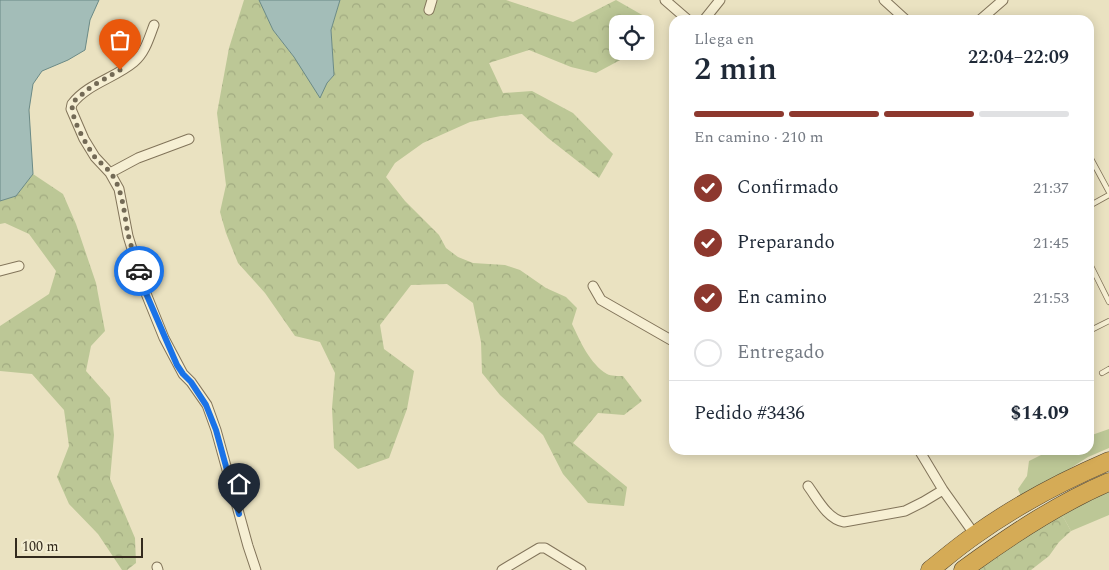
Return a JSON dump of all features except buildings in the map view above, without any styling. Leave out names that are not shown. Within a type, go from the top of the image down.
[{"type":"highway","points":[[930,570],[975,535],[1003,517],[1081,473],[1109,461]]},
{"type":"highway","points":[[963,570],[1007,538],[1091,490],[1109,482]]},
{"type":"street","points":[[429,10],[432,0]]},
{"type":"street","points":[[665,0],[682,15]]},
{"type":"street","points":[[708,15],[720,0]]},
{"type":"street","points":[[986,15],[1003,0]]},
{"type":"street","points":[[886,1],[901,15]]},
{"type":"street","points":[[154,24],[144,50],[134,62],[92,86],[72,104],[71,110],[84,140],[95,157],[110,173],[118,189],[128,236],[145,291],[177,365],[191,382],[210,414],[256,570]]},
{"type":"street","points":[[110,173],[146,155],[189,139]]},
{"type":"street","points":[[0,271],[19,266]]},
{"type":"street","points":[[593,286],[598,297],[606,304],[669,339]]},
{"type":"street","points":[[922,455],[942,490],[975,535]]},
{"type":"street","points":[[808,486],[831,516],[844,522],[905,510],[924,502],[942,490]]},
{"type":"street","points":[[502,570],[532,550],[545,548],[582,570]]},
{"type":"lane","points":[[1094,165],[1109,194],[1094,203]]},
{"type":"lane","points":[[1094,272],[1109,302]]},
{"type":"lane","points":[[1094,328],[1109,321]]},
{"type":"lane","points":[[1102,373],[1109,369]]},
{"type":"green space","points":[[244,0],[259,0],[273,30],[294,57],[327,83],[334,75],[331,30],[340,0],[506,0],[573,22],[616,0],[642,15],[609,15],[609,60],[620,60],[596,73],[571,67],[529,50],[489,63],[503,93],[532,91],[573,113],[613,154],[599,178],[548,138],[522,114],[470,122],[423,143],[395,163],[386,177],[405,201],[439,235],[446,248],[458,257],[473,263],[505,265],[520,270],[546,288],[566,297],[577,308],[572,324],[582,345],[595,364],[607,374],[623,376],[642,401],[624,415],[598,413],[573,443],[627,487],[624,506],[588,503],[563,474],[543,435],[500,395],[482,373],[481,342],[473,303],[447,284],[411,285],[380,325],[384,349],[414,371],[407,409],[389,458],[358,469],[334,448],[332,408],[335,373],[320,342],[295,336],[265,293],[238,263],[220,212],[226,185],[217,113],[229,48]]},
{"type":"green space","points":[[33,174],[63,194],[76,224],[96,283],[105,331],[91,346],[86,371],[110,398],[114,435],[110,479],[135,538],[136,563],[127,570],[122,570],[98,534],[69,504],[57,477],[69,446],[64,410],[32,374],[0,371],[0,326],[49,294],[56,271],[29,234],[5,223],[0,224],[0,201],[16,196]]},
{"type":"green space","points":[[1109,429],[1109,448],[1094,454],[1094,434]]},
{"type":"green space","points":[[1041,455],[1093,455],[1022,499],[1018,489],[1027,476],[1029,461]]},
{"type":"green space","points":[[1109,490],[1109,515],[1071,531],[1061,513]]},
{"type":"green space","points":[[1061,513],[1071,531],[1059,542],[1049,556],[1031,570],[976,570]]},
{"type":"water","points":[[0,0],[99,0],[90,20],[85,50],[68,60],[42,71],[33,84],[29,110],[33,174],[16,196],[0,201]]},
{"type":"water","points":[[259,0],[340,0],[331,30],[334,75],[327,83],[320,98],[294,57],[273,30]]},
{"type":"way so far","points":[[120,70],[92,86],[74,101],[71,110],[84,140],[95,157],[110,173],[118,189],[128,236],[139,271]]},
{"type":"route","points":[[139,271],[145,291],[177,365],[206,405],[216,430],[239,514]]}]
